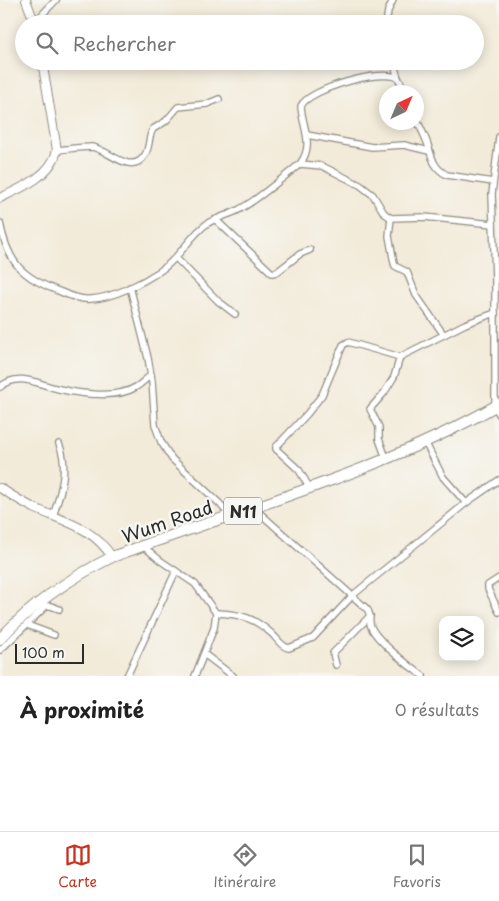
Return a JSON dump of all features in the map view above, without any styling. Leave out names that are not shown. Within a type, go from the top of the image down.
[{"type":"highway","name":"Wum Road","points":[[0,639],[28,612],[66,582],[112,558],[386,458],[498,408]]},
{"type":"street","points":[[26,0],[32,15]]},
{"type":"street","points":[[42,15],[56,0]]},
{"type":"street","points":[[387,15],[393,0]]},
{"type":"street","points":[[0,198],[19,189],[44,172],[51,166],[55,158],[57,150],[44,70]]},
{"type":"street","points":[[396,70],[402,85]]},
{"type":"street","points":[[0,223],[3,240],[12,259],[20,270],[37,282],[70,296],[90,299],[112,294],[161,271],[176,258],[207,224],[254,201],[300,164],[307,150],[308,137],[302,106],[303,102],[308,98],[329,88],[360,79],[383,75],[394,75],[398,78]]},
{"type":"street","points":[[57,150],[92,147],[120,161],[136,162],[144,156],[153,129],[166,121],[178,106],[207,104],[219,99]]},
{"type":"street","points":[[421,130],[432,160],[442,172],[447,175],[493,182]]},
{"type":"street","points":[[498,408],[495,313],[497,279],[492,194],[499,136]]},
{"type":"street","points":[[308,137],[335,139],[376,147],[404,145],[429,151]]},
{"type":"street","points":[[300,164],[322,166],[360,185],[373,195],[384,213],[391,218],[424,217],[493,224]]},
{"type":"street","points":[[391,218],[389,236],[395,266],[407,272],[416,295],[444,335]]},
{"type":"street","points":[[216,220],[272,273],[277,272],[300,254],[310,250]]},
{"type":"street","points":[[176,258],[218,301],[235,314]]},
{"type":"street","points":[[130,287],[151,375],[155,425],[166,451],[172,460],[220,504],[230,516]]},
{"type":"street","points":[[309,487],[299,470],[276,447],[322,395],[343,344],[348,342],[400,357],[465,324],[495,313]]},
{"type":"street","points":[[386,458],[379,439],[379,426],[370,409],[384,393],[394,377],[400,357]]},
{"type":"street","points":[[0,387],[18,380],[30,379],[58,389],[108,394],[135,388],[151,375]]},
{"type":"street","points":[[425,442],[444,477],[466,503]]},
{"type":"street","points":[[53,516],[63,480],[63,453],[59,444]]},
{"type":"street","points":[[216,613],[233,613],[249,617],[271,633],[285,648],[313,638],[353,595],[466,503],[499,480]]},
{"type":"street","points":[[0,488],[32,507],[87,530],[106,548],[112,558]]},
{"type":"street","points":[[253,507],[353,595],[367,609],[370,616],[370,625],[380,638],[423,676]]},
{"type":"street","points":[[143,546],[195,584],[216,613],[214,628],[195,676]]},
{"type":"street","points":[[127,676],[176,571]]},
{"type":"street","points":[[499,578],[488,585],[488,589],[499,612]]},
{"type":"street","points":[[0,650],[46,606],[59,609]]},
{"type":"street","points":[[336,665],[333,653],[370,616]]},
{"type":"street","points":[[27,625],[54,635]]},
{"type":"street","points":[[204,654],[233,676]]}]
